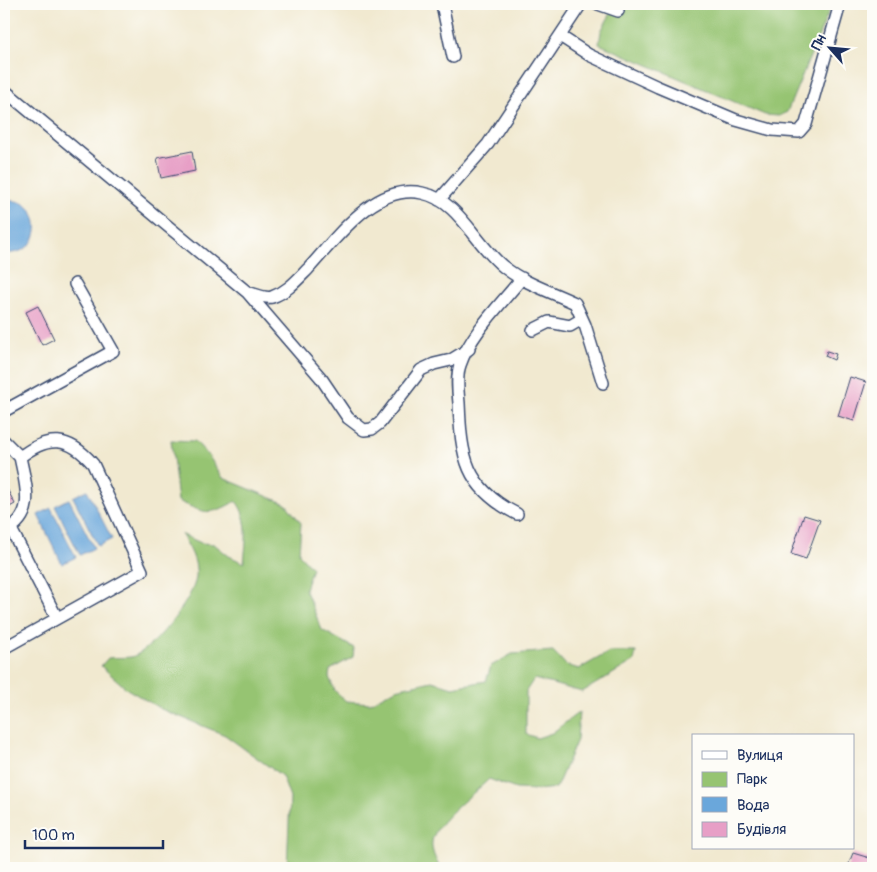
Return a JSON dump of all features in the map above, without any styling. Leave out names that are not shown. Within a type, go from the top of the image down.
[{"type":"lane","points":[[442,4],[453,57]]},
{"type":"lane","points":[[439,200],[488,144],[582,4]]},
{"type":"lane","points":[[598,4],[618,11]]},
{"type":"lane","points":[[560,36],[589,55],[736,120],[772,130],[799,132],[806,124],[840,4]]},
{"type":"lane","points":[[4,90],[247,292],[321,378],[348,418],[364,430],[372,429],[380,423],[421,370],[434,364],[451,360],[468,350]]},
{"type":"lane","points":[[247,292],[271,298],[291,287],[362,212],[389,196],[407,192],[423,193],[450,205],[480,244],[505,268],[575,303],[603,383]]},
{"type":"lane","points":[[517,514],[494,499],[470,473],[460,444],[458,373],[459,366],[479,332],[522,278]]},
{"type":"lane","points":[[4,411],[113,351],[75,284]]},
{"type":"lane","points":[[533,330],[549,322],[570,326],[582,319]]},
{"type":"lane","points":[[4,441],[20,457],[27,492],[27,504],[19,522],[7,530],[57,618]]},
{"type":"lane","points":[[4,648],[142,571],[93,464],[82,451],[66,442],[49,441],[34,446],[20,457]]},
{"type":"green space","points":[[616,4],[832,4],[787,112],[779,116],[765,115],[599,44],[601,31]]},
{"type":"green space","points":[[171,440],[195,441],[208,455],[223,478],[286,504],[301,523],[299,554],[312,568],[305,589],[322,630],[354,648],[353,657],[330,670],[329,677],[335,691],[346,701],[370,703],[396,689],[432,681],[453,687],[486,681],[491,666],[512,654],[553,651],[566,665],[579,669],[609,652],[636,652],[634,661],[582,692],[534,679],[526,691],[526,734],[537,738],[552,733],[579,712],[577,740],[556,788],[538,790],[516,789],[489,779],[447,817],[434,834],[432,849],[440,868],[287,868],[290,798],[282,776],[225,735],[161,709],[127,689],[101,666],[108,658],[131,657],[140,653],[171,623],[188,598],[196,577],[196,565],[181,534],[201,543],[214,544],[229,556],[244,563],[245,523],[236,501],[207,512],[178,501]]},
{"type":"water","points":[[4,201],[18,201],[28,207],[34,215],[35,236],[29,246],[19,252],[4,253]]},
{"type":"water","points":[[87,490],[112,539],[98,546],[73,497]]},
{"type":"water","points":[[69,499],[94,548],[80,555],[55,506]]},
{"type":"water","points":[[51,508],[76,557],[62,564],[38,515]]},
{"type":"building","points":[[192,151],[195,171],[161,178],[157,158]]},
{"type":"building","points":[[38,306],[54,339],[42,345],[26,312]]},
{"type":"building","points":[[827,351],[836,354],[834,360],[825,356]]},
{"type":"building","points":[[850,377],[866,382],[854,421],[838,416]]},
{"type":"building","points":[[4,483],[15,504],[4,510]]},
{"type":"building","points":[[804,515],[820,520],[806,559],[791,554]]},
{"type":"building","points":[[853,853],[873,859],[870,868],[847,868]]}]
